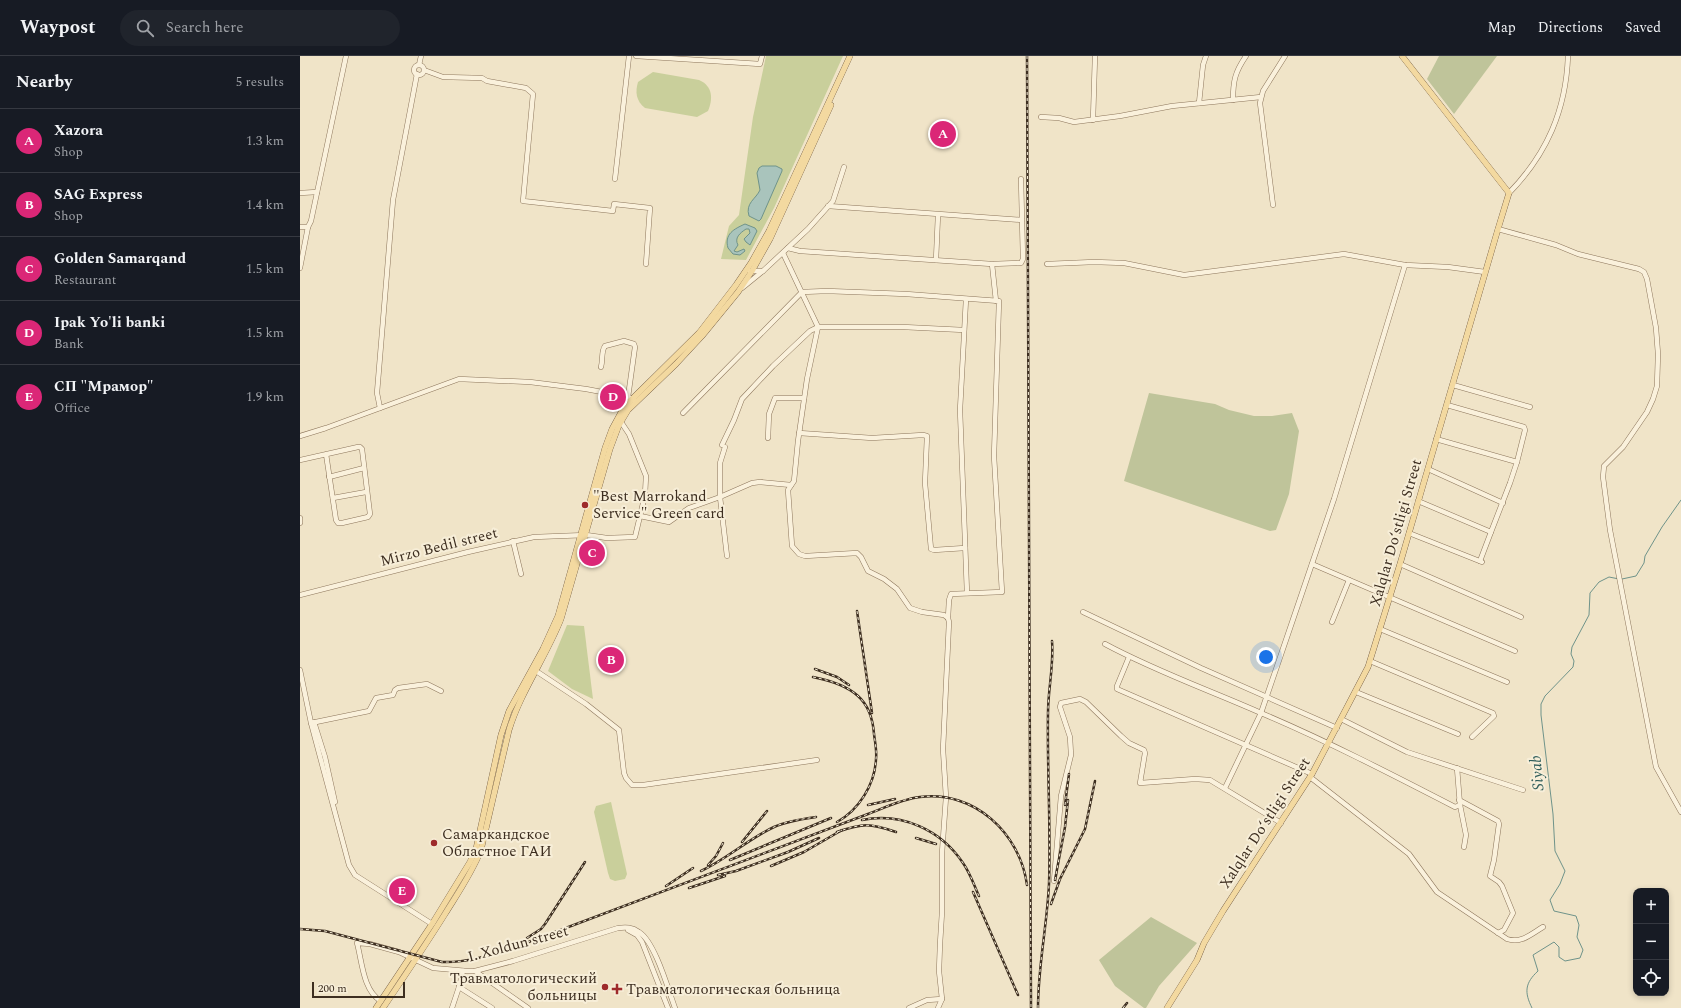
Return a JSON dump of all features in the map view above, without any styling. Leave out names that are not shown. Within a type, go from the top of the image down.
[{"type":"main road","points":[[376,1008],[432,924],[476,850],[501,735],[509,711],[544,649],[558,616],[610,449],[621,422],[632,400],[702,336],[738,292],[769,231],[850,56]]},
{"type":"main road","points":[[383,1008],[416,960],[469,877],[476,863],[485,833],[509,730],[515,711],[553,641],[561,619],[608,438],[619,416],[632,400],[699,333],[749,271],[773,233],[854,56]]},
{"type":"main road","points":[[1402,56],[1510,193]]},
{"type":"main road","name":"Xalqlar Doʻstligi Street","points":[[1167,1008],[1197,960],[1204,943],[1223,911],[1311,776],[1356,692],[1370,660],[1400,564],[1485,272],[1510,193]]},
{"type":"street","points":[[300,268],[346,56]]},
{"type":"street","points":[[421,56],[420,65],[424,70],[443,77],[482,78],[487,81],[526,88],[533,94],[523,201],[613,211],[614,204],[650,208],[646,264]]},
{"type":"street","points":[[616,179],[629,56]]},
{"type":"street","points":[[636,56],[699,58],[760,64],[762,56]]},
{"type":"street","points":[[1092,120],[1095,56]]},
{"type":"street","points":[[1199,103],[1204,56]]},
{"type":"street","points":[[1233,100],[1235,75],[1237,69],[1246,56]]},
{"type":"street","points":[[1273,205],[1260,111],[1266,85],[1285,56]]},
{"type":"street","points":[[1510,193],[1523,179],[1548,140],[1562,104],[1567,76],[1568,56]]},
{"type":"street","points":[[380,408],[377,393],[393,200],[417,74],[414,72],[414,68],[420,65]]},
{"type":"street","points":[[417,74],[421,74],[424,70]]},
{"type":"street","points":[[1041,117],[1059,118],[1074,122],[1172,106],[1262,97]]},
{"type":"street","points":[[738,292],[783,253],[833,201],[844,167]]},
{"type":"street","points":[[788,248],[800,251],[992,264],[1021,263],[1023,259],[1022,179]]},
{"type":"street","points":[[300,193],[317,192]]},
{"type":"street","points":[[828,206],[1022,220]]},
{"type":"street","points":[[936,260],[938,215]]},
{"type":"street","points":[[300,227],[308,227]]},
{"type":"street","points":[[1498,229],[1556,245],[1578,254],[1639,269],[1644,272],[1647,278],[1656,328],[1658,354],[1657,386],[1647,412],[1623,447],[1604,466],[1602,477],[1610,530],[1656,766],[1681,812]]},
{"type":"street","points":[[783,253],[818,327],[804,398],[794,481],[788,490],[792,546],[795,551],[805,556],[857,553],[861,557],[868,571],[884,579],[897,589],[910,608],[948,618]]},
{"type":"street","points":[[1047,264],[1094,262],[1124,263],[1184,275],[1344,254],[1405,265],[1448,267],[1485,272]]},
{"type":"street","points":[[992,264],[996,301]]},
{"type":"street","points":[[1225,788],[1261,713],[1267,697],[1334,498],[1405,265]]},
{"type":"street","points":[[749,271],[763,271]]},
{"type":"street","points":[[683,413],[802,292],[827,291],[906,294],[999,301],[1000,303],[994,456],[1002,592],[951,594],[949,600],[943,749],[946,798],[942,853],[940,957],[942,999],[938,1008]]},
{"type":"street","points":[[966,299],[960,410],[963,446],[967,593]]},
{"type":"street","points":[[727,556],[720,497],[720,463],[724,446],[742,399],[773,366],[810,332],[818,327],[903,327],[964,330]]},
{"type":"street","points":[[300,436],[326,428],[459,379],[530,382],[586,389],[632,400],[634,344],[624,341],[605,346],[603,348],[603,361],[600,367]]},
{"type":"street","points":[[1453,385],[1530,407]]},
{"type":"street","points":[[768,438],[769,414],[775,398],[804,398]]},
{"type":"street","points":[[1409,533],[1481,562],[1517,462],[1525,430],[1524,427],[1447,405]]},
{"type":"street","points":[[621,422],[629,434],[646,476],[645,496],[640,516],[669,522],[689,508],[720,497],[752,483],[760,482],[791,485]]},
{"type":"street","points":[[799,433],[872,438],[927,436],[925,483],[930,549],[965,548]]},
{"type":"street","points":[[1436,439],[1517,462]]},
{"type":"street","points":[[300,460],[326,454],[360,447],[362,449],[370,516],[338,523],[336,520],[332,498],[326,454]]},
{"type":"street","points":[[329,477],[364,468]]},
{"type":"street","points":[[1428,469],[1503,503]]},
{"type":"street","points":[[332,498],[366,492]]},
{"type":"street","points":[[1418,501],[1491,532]]},
{"type":"street","name":"Mirzo Bedil street","points":[[300,595],[513,541],[539,536],[583,535],[607,538],[634,538],[637,534],[640,516]]},
{"type":"street","points":[[300,518],[300,523]]},
{"type":"street","points":[[513,541],[521,574]]},
{"type":"street","points":[[1312,564],[1515,651]]},
{"type":"street","points":[[1400,564],[1521,617]]},
{"type":"street","points":[[1332,622],[1349,580]]},
{"type":"street","points":[[1083,612],[1337,728]]},
{"type":"street","points":[[1380,629],[1508,682]]},
{"type":"street","points":[[1105,644],[1129,657],[1261,713],[1329,744],[1455,807],[1459,802]]},
{"type":"street","points":[[1129,657],[1117,689],[1246,744],[1311,776],[1409,854],[1437,892],[1507,940],[1514,942],[1520,941],[1542,927]]},
{"type":"street","points":[[1370,660],[1493,713],[1494,716],[1489,722],[1472,737]]},
{"type":"street","points":[[300,670],[310,713],[334,796],[336,817],[348,865],[355,875],[432,924]]},
{"type":"street","points":[[536,671],[586,704],[619,730],[624,773],[632,785],[643,785],[817,760]]},
{"type":"street","points":[[313,723],[369,711],[376,698],[388,697],[393,694],[396,689],[430,684],[441,691]]},
{"type":"street","points":[[1356,692],[1458,734]]},
{"type":"street","points":[[1054,881],[1061,796],[1071,755],[1070,737],[1060,708],[1061,703],[1080,699],[1092,708],[1129,743],[1144,750],[1145,753],[1140,783],[1195,779],[1210,780],[1281,824]]},
{"type":"street","points":[[1341,719],[1407,752],[1523,790]]},
{"type":"street","points":[[1457,768],[1459,802],[1466,835],[1464,847]]},
{"type":"street","points":[[1459,802],[1498,821],[1499,824],[1494,860],[1490,876],[1502,886],[1513,913],[1504,930],[1498,933]]},
{"type":"street","points":[[623,927],[635,933],[642,942],[668,1008]]},
{"type":"street","name":"I. Xoldun street","points":[[381,1001],[372,993],[364,973],[357,943],[370,944],[410,956],[433,968],[463,971],[475,970],[513,961],[623,927],[633,928],[641,932],[650,944],[675,1008]]},
{"type":"street","points":[[475,970],[528,1008]]},
{"type":"street","points":[[452,1008],[460,987],[463,971]]},
{"type":"street","points":[[460,987],[491,1008]]},
{"type":"street","points":[[909,1008],[927,1000],[942,999]]},
{"type":"green space","points":[[766,56],[843,56],[774,208],[746,260],[721,259],[729,226],[739,215],[753,117]]},
{"type":"green space","points":[[1439,56],[1497,56],[1454,114],[1427,79]]},
{"type":"green space","points":[[653,72],[699,80],[704,83],[711,93],[711,102],[708,111],[697,117],[645,108],[638,99],[637,86],[638,82]]},
{"type":"green space","points":[[1149,393],[1215,404],[1229,410],[1254,416],[1272,416],[1292,413],[1299,431],[1289,494],[1276,530],[1270,531],[1124,481]]},
{"type":"green space","points":[[567,625],[584,626],[593,699],[572,689],[548,671]]},
{"type":"green space","points":[[611,802],[627,874],[625,879],[615,881],[610,879],[608,873],[594,812],[596,806]]},
{"type":"green space","points":[[1151,917],[1197,943],[1159,986],[1146,1008],[1144,1008],[1115,986],[1099,960]]},
{"type":"water","points":[[762,166],[776,166],[782,169],[782,171],[759,221],[749,216],[748,208],[760,190],[757,173],[759,168]]},
{"type":"water","points":[[745,224],[755,228],[757,231],[750,245],[744,239],[750,233],[749,229],[746,229],[740,234],[737,238],[738,245],[734,251],[737,252],[744,249],[745,251],[740,255],[733,254],[728,248],[727,239],[734,230]]},
{"type":"waterway","name":"Siyab","points":[[1622,579],[1636,576],[1644,563],[1645,556],[1662,527],[1681,500]]},
{"type":"waterway","name":"Siyab","points":[[1532,1008],[1529,1002],[1527,988],[1530,980],[1538,971],[1533,955],[1554,942],[1559,947],[1559,957],[1565,961],[1580,958],[1583,950],[1577,937],[1579,925],[1576,916],[1554,911],[1550,900],[1560,884],[1565,871],[1555,851],[1553,814],[1541,704],[1545,696],[1573,667],[1574,661],[1571,654],[1572,647],[1589,615],[1590,593],[1599,582],[1609,577],[1619,579]]},
{"type":"railway","points":[[1027,56],[1031,1008]]},
{"type":"railway","points":[[857,611],[872,713]]},
{"type":"railway","points":[[1038,1008],[1039,977],[1049,884],[1050,841],[1048,713],[1052,641]]},
{"type":"railway","points":[[815,669],[837,677],[849,685]]},
{"type":"railway","points":[[813,677],[831,681],[842,686],[853,692],[862,700],[871,718],[876,746],[875,768],[869,787],[852,811],[837,822]]},
{"type":"railway","points":[[1065,805],[1069,774]]},
{"type":"railway","points":[[1051,904],[1060,879],[1085,829],[1095,781]]},
{"type":"railway","points":[[300,929],[325,931],[442,962],[462,961],[490,955],[518,946],[893,804],[920,797],[940,797],[959,800],[976,808],[991,819],[1004,832],[1015,848],[1023,866],[1027,885]]},
{"type":"railway","points":[[868,805],[895,799]]},
{"type":"railway","points":[[1055,880],[1065,827],[1068,800]]},
{"type":"railway","points":[[742,842],[767,811]]},
{"type":"railway","points":[[701,871],[720,861],[755,837],[774,827],[800,819],[816,817]]},
{"type":"railway","points":[[730,860],[831,818]]},
{"type":"railway","points":[[862,820],[877,818],[906,821],[932,833],[944,841],[963,863],[979,896]]},
{"type":"railway","points":[[837,832],[866,825],[896,832]]},
{"type":"railway","points":[[771,866],[804,852],[842,830]]},
{"type":"railway","points":[[718,875],[736,871],[788,852],[819,838]]},
{"type":"railway","points":[[916,838],[936,844]]},
{"type":"railway","points":[[708,865],[716,856],[723,843]]},
{"type":"railway","points":[[527,938],[541,929],[545,924],[585,862]]},
{"type":"railway","points":[[666,886],[693,868]]},
{"type":"railway","points":[[689,888],[725,876]]},
{"type":"railway","points":[[973,892],[1018,995]]},
{"type":"railway","points":[[1123,1008],[1127,1003]]},
{"type":"place","name":"Xazora","points":[[943,134]]},
{"type":"place","name":"Ipak Yo'li banki","points":[[613,397]]},
{"type":"place","name":"\"Best Marrokand Service\" Green card","points":[[585,505]]},
{"type":"place","name":"Golden Samarqand","points":[[592,553]]},
{"type":"place","name":"SAG Express","points":[[611,660]]},
{"type":"place","name":"Самаркандское Областное ГАИ","points":[[434,843]]},
{"type":"place","name":"СП \"Мрамор\"","points":[[402,891]]},
{"type":"place","name":"Травматологический больницы","points":[[605,987]]},
{"type":"place","name":"Травматологическая больница","points":[[617,989]]}]
